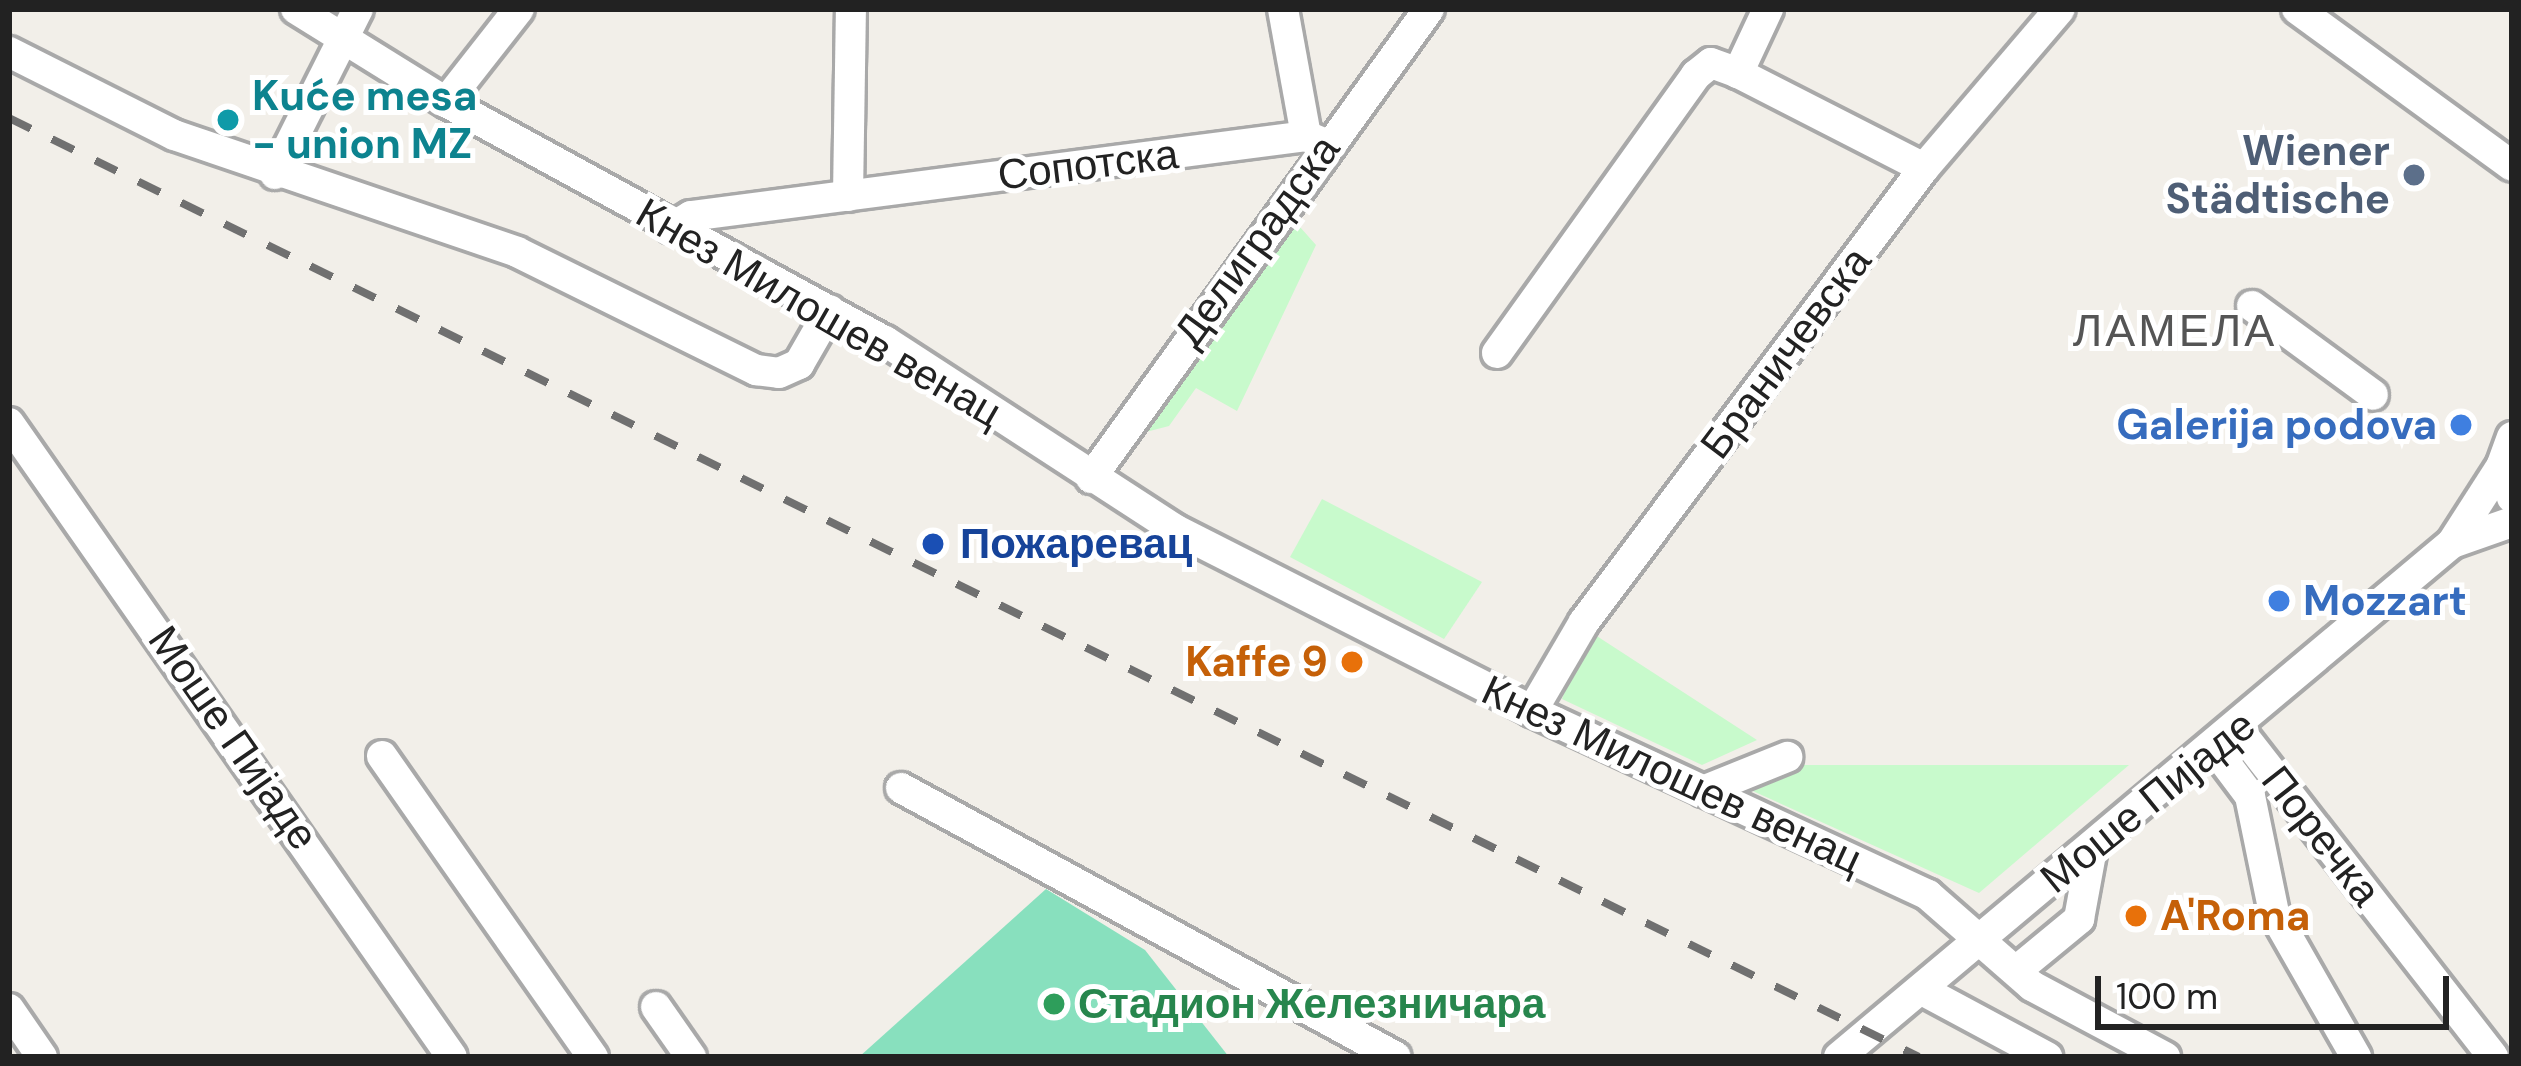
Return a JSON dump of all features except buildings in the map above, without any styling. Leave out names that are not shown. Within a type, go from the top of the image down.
[{"type":"street","name":"Кнез Милошев венац","points":[[296,9],[446,102],[670,228],[830,310],[1174,529],[1532,711],[1928,895],[2016,971],[2164,1057]]},
{"type":"street","points":[[275,174],[340,36],[358,9]]},
{"type":"street","points":[[446,102],[519,9]]},
{"type":"street","points":[[848,196],[851,9]]},
{"type":"street","points":[[1283,9],[1316,140]]},
{"type":"street","name":"Делиградска","points":[[1091,478],[1316,140],[1429,9]]},
{"type":"street","points":[[1738,73],[1768,9]]},
{"type":"street","name":"Браничевска","points":[[1532,711],[1584,622],[1924,168],[2060,9]]},
{"type":"street","points":[[2297,9],[2512,166]]},
{"type":"street","points":[[9,52],[275,174],[517,252],[767,373],[799,364],[830,310]]},
{"type":"street","points":[[1497,353],[1696,75],[1711,64],[1738,73],[1924,168]]},
{"type":"street","name":"Сопотска","points":[[670,228],[691,216],[1316,140]]},
{"type":"street","points":[[2252,306],[2373,395]]},
{"type":"street","name":"Моше Пијаде","points":[[9,423],[452,1057]]},
{"type":"street","name":"Моше Пијаде","points":[[2507,451],[2512,497]]},
{"type":"street","name":"Моше Пијаде","points":[[1839,1057],[2226,739],[2452,543],[2507,451]]},
{"type":"street","name":"Моше Пијаде","points":[[2452,543],[2512,522]]},
{"type":"street","points":[[2226,739],[2250,796],[2274,913],[2356,1057]]},
{"type":"street","name":"Поречка","points":[[2226,739],[2493,1057]]},
{"type":"street","points":[[382,756],[592,1057]]},
{"type":"street","points":[[1703,791],[1787,757]]},
{"type":"street","points":[[901,788],[1396,1057]]},
{"type":"street","points":[[2016,971],[2079,919],[2092,848]]},
{"type":"street","points":[[1924,991],[2047,1057]]},
{"type":"street","points":[[656,1006],[691,1057]]},
{"type":"street","points":[[9,1009],[41,1057]]},
{"type":"green space","points":[[1292,218],[1316,245],[1237,411],[1196,388],[1169,426],[1142,433]]},
{"type":"green space","points":[[1322,499],[1482,582],[1444,639],[1290,557]]},
{"type":"green space","points":[[1589,631],[1757,740],[1702,765],[1562,699]]},
{"type":"green space","points":[[1783,765],[2129,765],[1979,893],[1746,788]]},
{"type":"green space","name":"Стадион Железничара","points":[[1046,889],[1145,950],[1229,1057],[859,1057]]},
{"type":"railway","points":[[9,118],[1919,1057]]},
{"type":"place","name":"Kuće mesa - union MZ","points":[[228,120]]},
{"type":"place","name":"Wiener Städtische","points":[[2414,175]]},
{"type":"place","name":"Galerija podova","points":[[2461,425]]},
{"type":"place","name":"Пожаревац","points":[[933,544]]},
{"type":"place","name":"Mozzart","points":[[2279,601]]},
{"type":"place","name":"Kaffe 9","points":[[1352,662]]},
{"type":"place","name":"A'Roma","points":[[2136,916]]},
{"type":"place","name":"Стадион Железничара","points":[[1054,1004]]},
{"type":"district","name":"ЛАМЕЛА","points":[[2175,331]]}]
